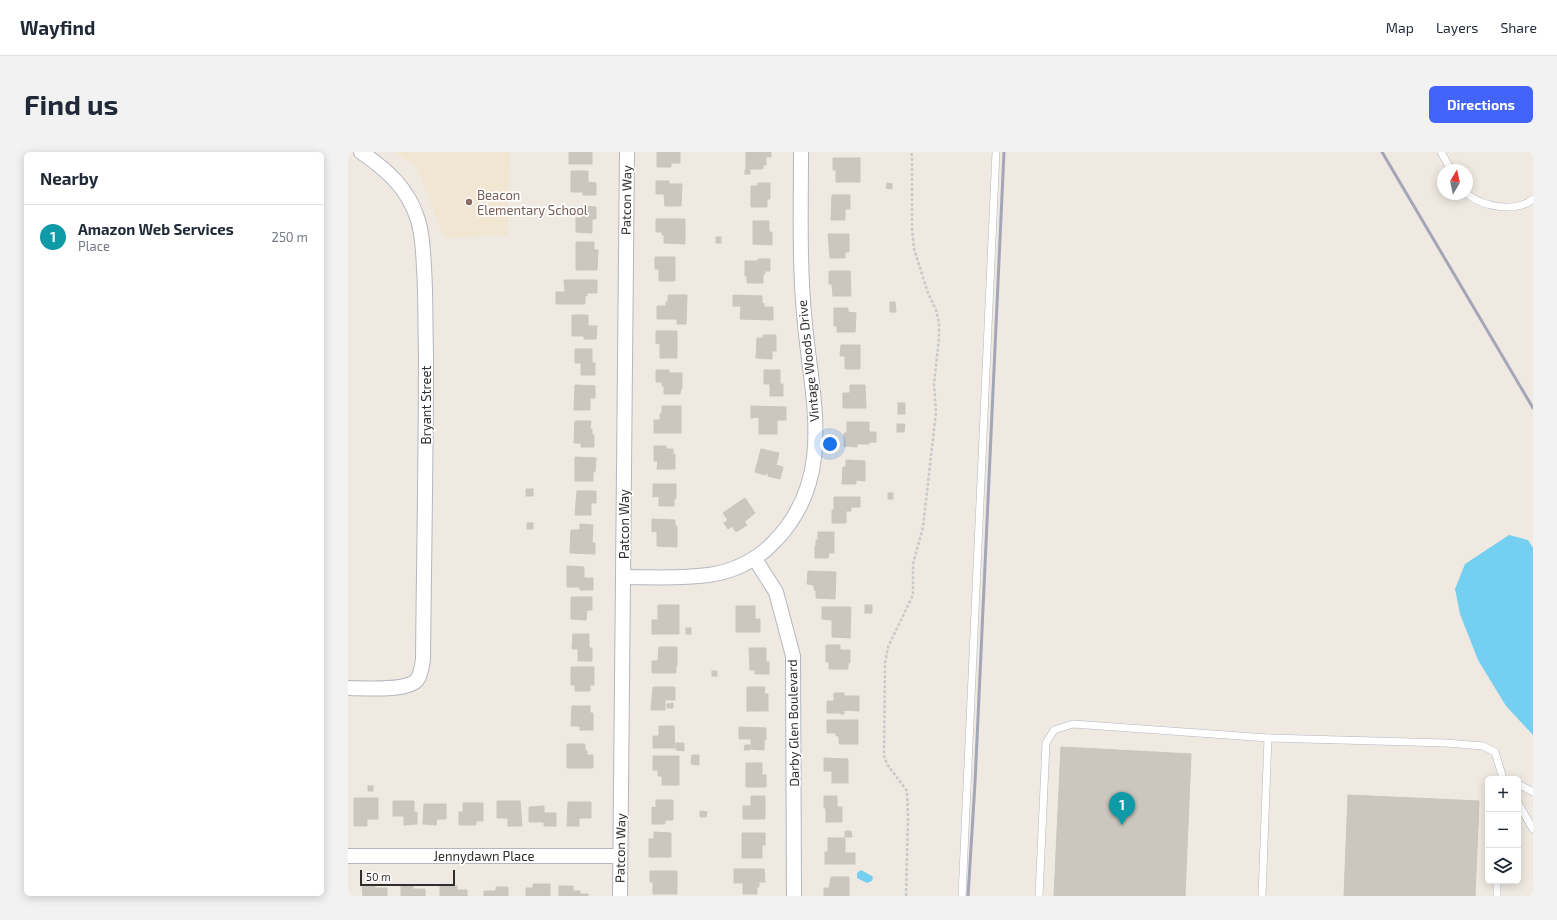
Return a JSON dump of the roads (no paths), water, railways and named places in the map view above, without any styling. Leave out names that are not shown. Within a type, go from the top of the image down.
[{"type":"street","name":"Bryant Street","points":[[348,688],[399,688],[416,680],[424,659],[426,382],[423,243],[418,220],[410,201],[397,182],[383,167],[361,152]]},
{"type":"street","name":"Patcon Way","points":[[620,896],[627,152]]},
{"type":"street","name":"Vintage Woods Drive","points":[[624,577],[679,577],[709,575],[737,567],[755,559],[785,531],[799,511],[813,470],[815,448],[814,394],[806,344],[801,286],[800,243],[802,152]]},
{"type":"street","name":"Darby Glen Boulevard","points":[[755,559],[776,592],[793,656],[794,896]]},
{"type":"street","name":"Jennydawn Place","points":[[348,856],[620,856]]},
{"type":"lane","points":[[962,896],[996,152]]},
{"type":"lane","points":[[1441,152],[1448,164]]},
{"type":"lane","points":[[1473,198],[1487,204],[1506,207],[1518,207],[1533,199]]},
{"type":"lane","points":[[1039,896],[1046,743],[1054,730],[1073,724],[1268,738],[1446,743],[1483,746],[1495,752],[1504,776]]},
{"type":"lane","points":[[1262,896],[1268,738]]},
{"type":"lane","points":[[1521,786],[1533,792]]},
{"type":"lane","points":[[1521,808],[1533,829]]},
{"type":"lane","points":[[1497,896],[1498,884]]},
{"type":"water","points":[[1509,535],[1528,540],[1533,548],[1533,735],[1506,706],[1478,660],[1460,614],[1455,589],[1465,564]]},
{"type":"water","points":[[861,870],[872,876],[872,881],[867,883],[857,878],[857,873]]},
{"type":"railway","points":[[968,896],[975,783],[1004,152]]},
{"type":"railway","points":[[1382,152],[1533,408]]},
{"type":"place","name":"Beacon Elementary School","points":[[469,202]]},
{"type":"place","name":"Amazon Web Services","points":[[1122,825]]}]
